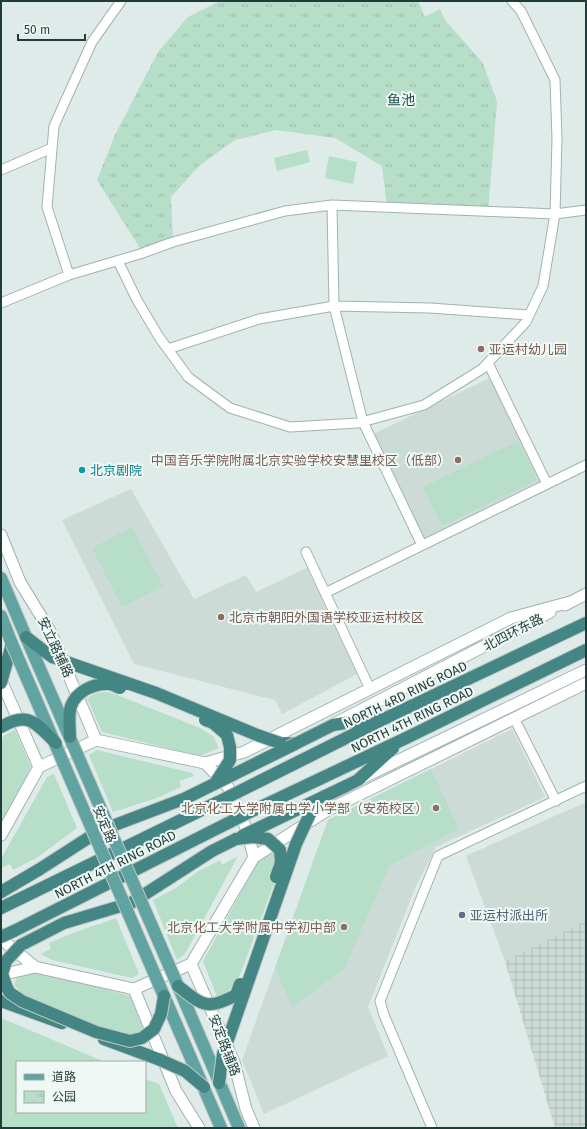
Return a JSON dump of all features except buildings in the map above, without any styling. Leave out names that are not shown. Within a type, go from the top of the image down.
[{"type":"highway","name":"NORTH 4RD RING ROAD","points":[[218,802],[390,716],[586,623]]},
{"type":"highway","points":[[26,637],[52,657],[156,693],[262,737],[280,743],[295,744]]},
{"type":"highway","points":[[1,682],[12,644]]},
{"type":"highway","name":"NORTH 4TH RING ROAD","points":[[1,937],[250,812],[586,650]]},
{"type":"highway","points":[[70,737],[70,708],[76,696],[88,688],[109,684],[213,723],[226,735],[230,747],[230,760],[216,782]]},
{"type":"highway","points":[[6,890],[100,831],[186,798],[333,725],[390,716]]},
{"type":"highway","points":[[1,727],[11,721],[25,719],[36,724],[56,743]]},
{"type":"highway","points":[[1,955],[64,924],[131,903],[212,851],[358,780],[404,739]]},
{"type":"highway","points":[[219,1083],[223,1054],[296,844],[309,816],[324,796]]},
{"type":"highway","name":"NORTH 4TH RING ROAD","points":[[2,908],[218,802]]},
{"type":"highway","points":[[178,986],[196,1000],[212,1006],[236,995],[281,863],[280,850],[268,838],[253,837],[236,839]]},
{"type":"highway","points":[[21,945],[6,961],[2,974],[10,993],[22,1001],[96,1032],[130,1041],[142,1038],[154,1030],[161,1014],[164,996]]},
{"type":"highway","points":[[1,1001],[158,1059],[185,1071],[204,1087]]},
{"type":"main road","name":"安定路","points":[[1,578],[238,1128]]},
{"type":"main road","name":"安定路","points":[[1,616],[221,1128]]},
{"type":"street","points":[[69,275],[47,207],[54,126],[92,42],[121,1]]},
{"type":"street","points":[[118,261],[137,300],[159,337],[188,376],[230,408],[290,427],[363,422],[424,405],[482,369],[526,322],[543,286],[555,214],[557,139],[555,80],[521,11],[512,1]]},
{"type":"street","points":[[1,170],[52,148]]},
{"type":"street","points":[[332,205],[334,306],[363,422],[422,545]]},
{"type":"street","points":[[1,303],[69,275],[118,261],[173,242],[285,211],[332,205],[555,214],[586,210]]},
{"type":"street","points":[[168,349],[259,319],[334,306],[430,308],[529,315]]},
{"type":"street","points":[[488,363],[547,484]]},
{"type":"street","points":[[325,593],[586,465]]},
{"type":"street","name":"安立路辅路","points":[[1,535],[20,582],[50,630],[96,740]]},
{"type":"street","points":[[306,552],[370,689]]},
{"type":"street","name":"北四环东路","points":[[333,725],[586,594]]},
{"type":"street","points":[[1,835],[39,767],[96,740],[205,763],[244,752],[511,618],[570,602]]},
{"type":"street","points":[[358,780],[586,670]]},
{"type":"street","points":[[1,682],[39,767]]},
{"type":"street","points":[[1,975],[35,967],[134,989],[191,964],[254,858],[326,811],[586,683]]},
{"type":"street","points":[[514,718],[556,801]]},
{"type":"street","points":[[205,763],[228,787],[246,828],[254,858]]},
{"type":"street","points":[[432,1128],[384,1015],[380,1001],[438,856],[586,786]]},
{"type":"street","points":[[1,934],[6,944],[35,967]]},
{"type":"street","name":"安定路辅路","points":[[191,964],[234,1062],[246,1109],[254,1128]]},
{"type":"street","points":[[134,989],[176,1091],[199,1128]]},
{"type":"shaded area","name":"中国音乐学院附属北京实验学校安慧里校区（低部）","points":[[494,376],[547,484],[422,545],[369,436]]},
{"type":"shaded area","name":"北京市朝阳外国语学校亚运村校区","points":[[131,489],[194,599],[246,575],[256,592],[307,568],[357,674],[282,714],[275,700],[134,664],[62,520]]},
{"type":"shaded area","name":"北京化工大学附属中学初中部","points":[[512,729],[545,797],[436,847],[416,886],[368,1007],[388,1056],[264,1114],[242,1060],[328,820]]},
{"type":"shaded area","points":[[586,802],[586,921],[505,961],[466,856]]},
{"type":"shaded area","points":[[586,921],[586,1128],[555,1128],[505,961]]},
{"type":"green space","points":[[220,1],[418,1],[425,17],[440,9],[445,20],[483,63],[497,102],[488,212],[387,207],[382,166],[335,138],[276,130],[235,140],[200,165],[171,197],[173,242],[143,253],[97,180],[115,135],[158,52],[188,17]]},
{"type":"green space","points":[[307,150],[310,162],[277,171],[274,158]]},
{"type":"green space","points":[[329,156],[357,162],[353,184],[325,178]]},
{"type":"green space","points":[[518,441],[537,480],[442,526],[423,487]]},
{"type":"green space","points":[[132,527],[163,586],[122,607],[92,548]]},
{"type":"green space","points":[[108,692],[200,728],[213,736],[219,748],[199,756],[102,732],[87,698],[96,693]]},
{"type":"green space","points":[[15,730],[31,767],[1,824],[1,739],[5,735]]},
{"type":"green space","points":[[97,750],[192,773],[194,776],[179,781],[181,787],[157,798],[113,812],[89,755]]},
{"type":"green space","points":[[431,769],[459,829],[390,865],[344,969],[292,1007],[275,968],[328,820]]},
{"type":"green space","points":[[54,774],[77,828],[38,857],[13,870],[10,864],[1,868],[1,859],[47,777]]},
{"type":"green space","points":[[272,848],[279,858],[279,870],[240,975],[228,991],[217,997],[203,961],[263,853]]},
{"type":"green space","points":[[238,856],[185,954],[177,960],[153,900],[176,888],[197,872],[220,860],[222,865]]},
{"type":"green space","points":[[116,918],[139,974],[132,978],[52,960],[41,954],[51,949],[49,943]]},
{"type":"green space","points":[[40,971],[130,996],[143,1029],[134,1036],[105,1032],[43,1006],[22,994],[14,984],[18,975]]},
{"type":"green space","points":[[1,1018],[103,1061],[16,1061],[16,1113],[146,1113],[146,1079],[159,1084],[178,1128],[1,1128]]},
{"type":"place","name":"亚运村幼儿园","points":[[481,349]]},
{"type":"place","name":"中国音乐学院附属北京实验学校安慧里校区（低部）","points":[[458,460]]},
{"type":"place","name":"北京剧院","points":[[82,470]]},
{"type":"place","name":"北京市朝阳外国语学校亚运村校区","points":[[221,617]]},
{"type":"place","name":"北京化工大学附属中学小学部（安苑校区）","points":[[436,808]]},
{"type":"place","name":"亚运村派出所","points":[[462,915]]},
{"type":"place","name":"北京化工大学附属中学初中部","points":[[344,927]]},
{"type":"district","name":"鱼池","points":[[401,100]]}]
